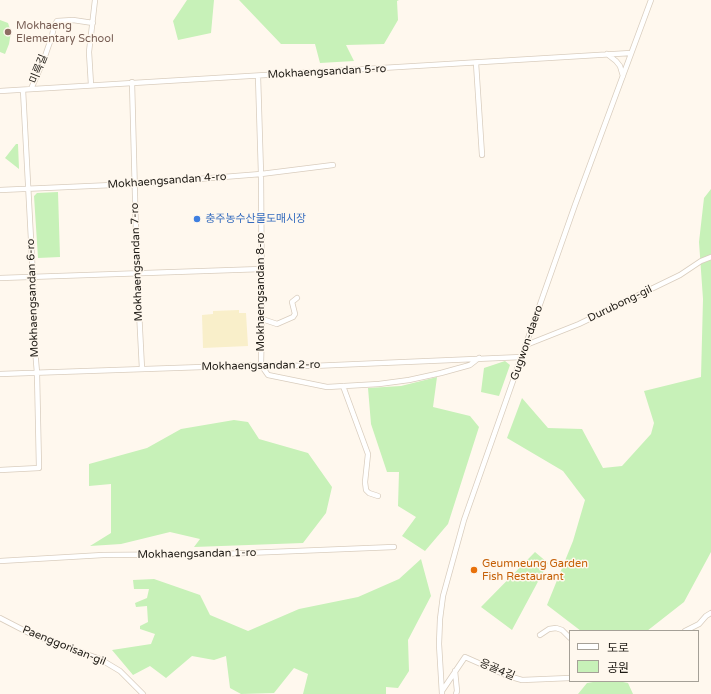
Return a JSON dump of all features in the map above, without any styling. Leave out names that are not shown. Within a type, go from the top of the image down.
[{"type":"street","points":[[91,85],[89,52],[95,0]]},
{"type":"street","name":"Gugwon-daero","points":[[442,692],[439,644],[443,596],[464,520],[651,0]]},
{"type":"street","name":"미륵길","points":[[31,89],[44,59],[54,26],[57,21],[73,20],[93,24]]},
{"type":"street","name":"Mokhaengsandan 5-ro","points":[[0,91],[631,53]]},
{"type":"street","points":[[607,54],[620,66],[623,76]]},
{"type":"street","points":[[476,63],[482,156]]},
{"type":"street","name":"Mokhaengsandan 8-ro","points":[[258,76],[262,268],[261,365]]},
{"type":"street","name":"Mokhaengsandan 7-ro","points":[[132,82],[137,272],[142,369]]},
{"type":"street","name":"Mokhaengsandan 6-ro","points":[[0,470],[39,468],[37,373],[34,337],[23,90]]},
{"type":"street","name":"Mokhaengsandan 4-ro","points":[[0,190],[135,184],[261,174],[333,165]]},
{"type":"street","name":"Durubong-gil","points":[[526,345],[579,324],[680,275],[711,257]]},
{"type":"street","points":[[0,278],[262,268]]},
{"type":"street","points":[[262,319],[277,324],[293,317],[295,314],[292,302],[297,298]]},
{"type":"street","name":"Mokhaengsandan 2-ro","points":[[0,374],[261,365],[312,366],[522,357]]},
{"type":"street","points":[[261,365],[268,375],[328,387],[379,384],[416,379],[441,374],[470,365],[479,358]]},
{"type":"street","points":[[343,386],[368,454],[365,482],[366,490],[369,493],[378,496]]},
{"type":"street","name":"Mokhaengsandan 1-ro","points":[[0,561],[103,555],[222,554],[394,547]]},
{"type":"street","points":[[687,630],[699,624],[711,612]]},
{"type":"street","name":"Paenggorisan-gil","points":[[0,618],[31,634],[100,659],[120,671],[143,694]]},
{"type":"street","points":[[540,635],[549,628],[556,628],[562,630],[569,637]]},
{"type":"street","name":"응골4길","points":[[442,692],[466,657],[508,676],[522,680],[569,678]]},
{"type":"street","points":[[455,671],[458,691],[456,694]]},
{"type":"green space","points":[[187,0],[214,0],[211,33],[178,40],[173,21]]},
{"type":"green space","points":[[239,0],[399,0],[397,1],[398,20],[384,44],[346,45],[354,61],[320,63],[315,44],[281,44]]},
{"type":"green space","points":[[0,20],[8,23],[11,32],[9,44],[5,54],[0,52]]},
{"type":"green space","points":[[16,144],[18,144],[19,169],[5,158]]},
{"type":"green space","points":[[711,189],[711,552],[684,602],[648,630],[580,630],[547,605],[573,541],[585,500],[563,471],[507,438],[522,398],[548,428],[582,429],[603,468],[622,466],[651,434],[654,423],[644,391],[701,377],[703,299],[699,242],[704,198]]},
{"type":"green space","points":[[58,192],[60,257],[38,258],[34,196],[37,193]]},
{"type":"green space","points":[[505,361],[510,365],[499,396],[481,392],[484,368]]},
{"type":"green space","points":[[437,377],[433,407],[470,416],[479,427],[448,524],[425,551],[402,536],[416,517],[398,506],[399,472],[387,472],[371,424],[368,388],[401,386]]},
{"type":"green space","points":[[234,420],[248,422],[259,439],[308,453],[332,487],[326,513],[303,543],[194,547],[200,539],[170,532],[121,544],[90,546],[111,533],[111,484],[89,486],[89,464],[147,448],[181,429]]},
{"type":"green space","points":[[535,552],[548,563],[512,630],[481,607]]},
{"type":"green space","points":[[421,559],[431,596],[408,640],[409,671],[398,688],[386,687],[386,694],[303,694],[308,674],[294,668],[274,693],[241,694],[230,688],[226,656],[214,660],[192,656],[166,678],[150,666],[133,675],[112,650],[151,644],[155,634],[140,629],[140,626],[148,622],[147,606],[136,607],[135,603],[147,598],[149,589],[134,589],[133,580],[154,579],[200,595],[210,615],[248,631],[299,609],[358,597],[399,579]]},
{"type":"green space","points":[[587,683],[628,683],[633,694],[578,694]]},
{"type":"sand","points":[[239,310],[239,313],[246,313],[248,346],[203,348],[202,315],[213,314],[213,311]]},
{"type":"place","name":"Mokhaeng Elementary School","points":[[8,32]]},
{"type":"place","name":"충주농수산물도매시장","points":[[197,219]]},
{"type":"place","name":"Geumneung Garden Fish Restaurant","points":[[474,570]]}]
